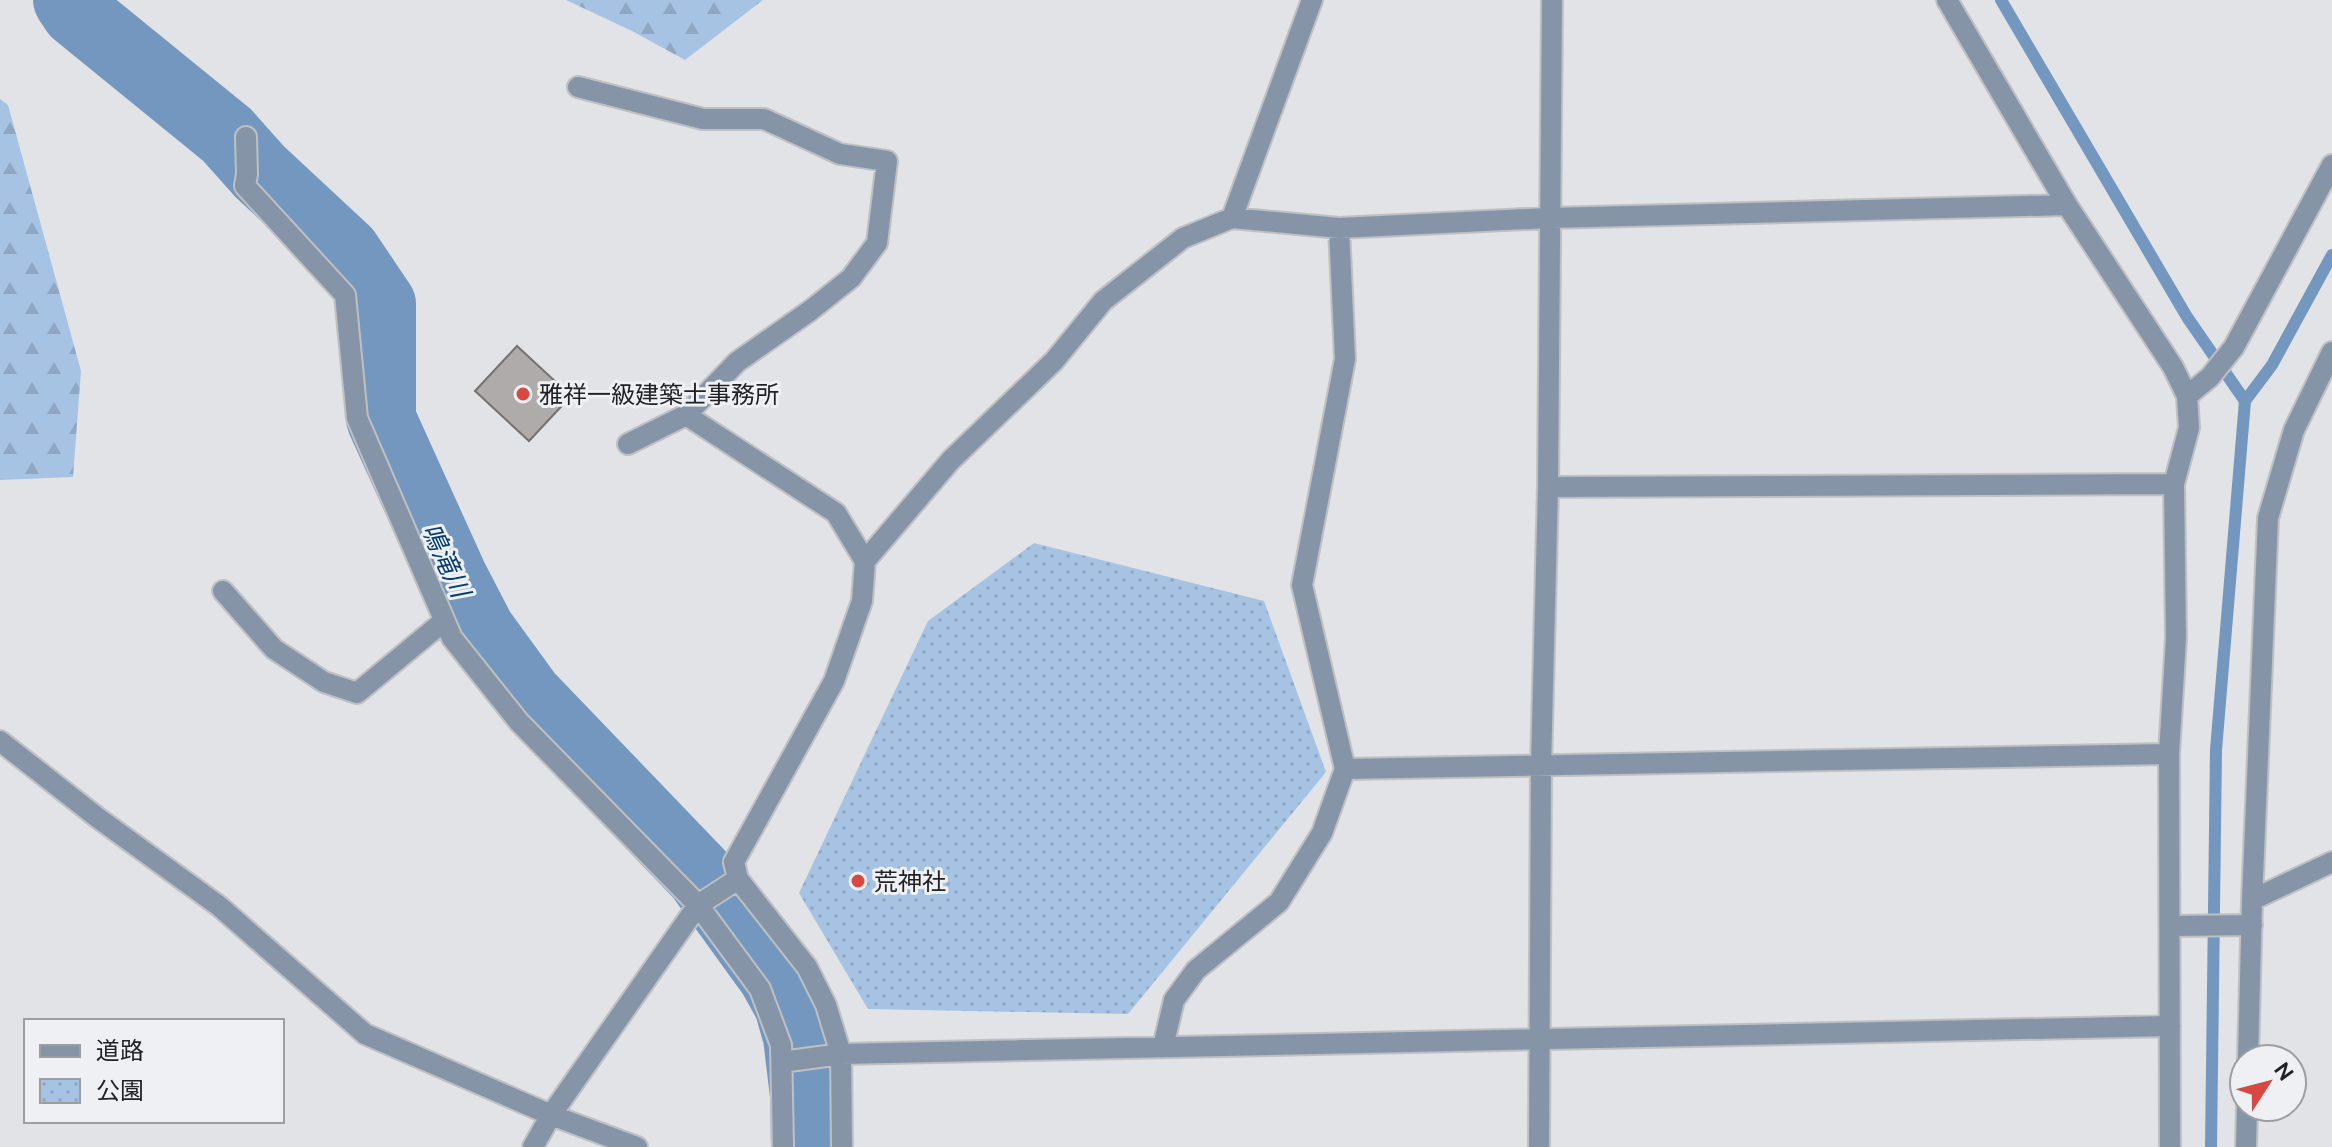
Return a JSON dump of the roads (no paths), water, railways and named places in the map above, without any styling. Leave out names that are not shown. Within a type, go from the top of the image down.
[{"type":"street","points":[[1232,218],[1312,0]]},
{"type":"street","points":[[1539,1147],[1552,0]]},
{"type":"street","points":[[1947,0],[2067,205],[2173,367],[2187,396],[2189,428],[2174,484],[2176,638],[2169,754],[2178,926],[2170,1026],[2170,1147]]},
{"type":"street","points":[[578,87],[703,119],[764,119],[840,154],[887,161],[877,243],[851,278],[737,362],[686,415],[628,444]]},
{"type":"street","points":[[246,137],[245,186],[345,295],[357,418],[452,638],[519,722],[807,967],[826,1005],[841,1054],[842,1147]]},
{"type":"street","points":[[2187,396],[2210,377],[2234,347],[2332,165]]},
{"type":"street","points":[[865,561],[951,460],[1054,361],[1103,301],[1183,238],[1232,218],[1339,228],[1549,218],[2067,205]]},
{"type":"street","points":[[1163,1047],[1174,1000],[1196,970],[1279,902],[1322,833],[1345,769],[1302,585],[1345,359],[1339,228]]},
{"type":"street","points":[[2248,1043],[2244,925],[2252,900],[2268,518],[2294,430],[2332,352]]},
{"type":"street","points":[[533,1147],[551,1115],[717,892],[834,681],[862,601],[865,561],[836,513],[686,415]]},
{"type":"street","points":[[1548,487],[2174,484]]},
{"type":"street","points":[[223,591],[274,649],[324,682],[357,693],[444,621]]},
{"type":"street","points":[[0,741],[98,818],[219,906],[365,1034],[551,1115],[637,1147]]},
{"type":"street","points":[[1345,769],[2169,754]]},
{"type":"street","points":[[2252,900],[2332,862]]},
{"type":"street","points":[[717,892],[760,989],[787,1061],[783,1147]]},
{"type":"street","points":[[2178,926],[2244,925]]},
{"type":"street","points":[[787,1061],[841,1054],[2170,1026]]},
{"type":"street","points":[[2246,1147],[2247,1123]]},
{"type":"waterway","name":"鳴滝川","points":[[68,0],[76,12],[227,135],[260,172],[346,252],[381,304],[381,419],[453,578],[480,630],[528,696],[700,875],[773,976],[789,1005],[798,1037],[805,1095],[806,1147]]},
{"type":"waterway","points":[[2001,0],[2187,317],[2245,401],[2216,750],[2211,1147]]},
{"type":"waterway","points":[[2245,401],[2272,365],[2332,255]]},
{"type":"place","name":"雅祥一級建築士事務所","points":[[523,394]]},
{"type":"place","name":"荒神社","points":[[858,881]]}]
